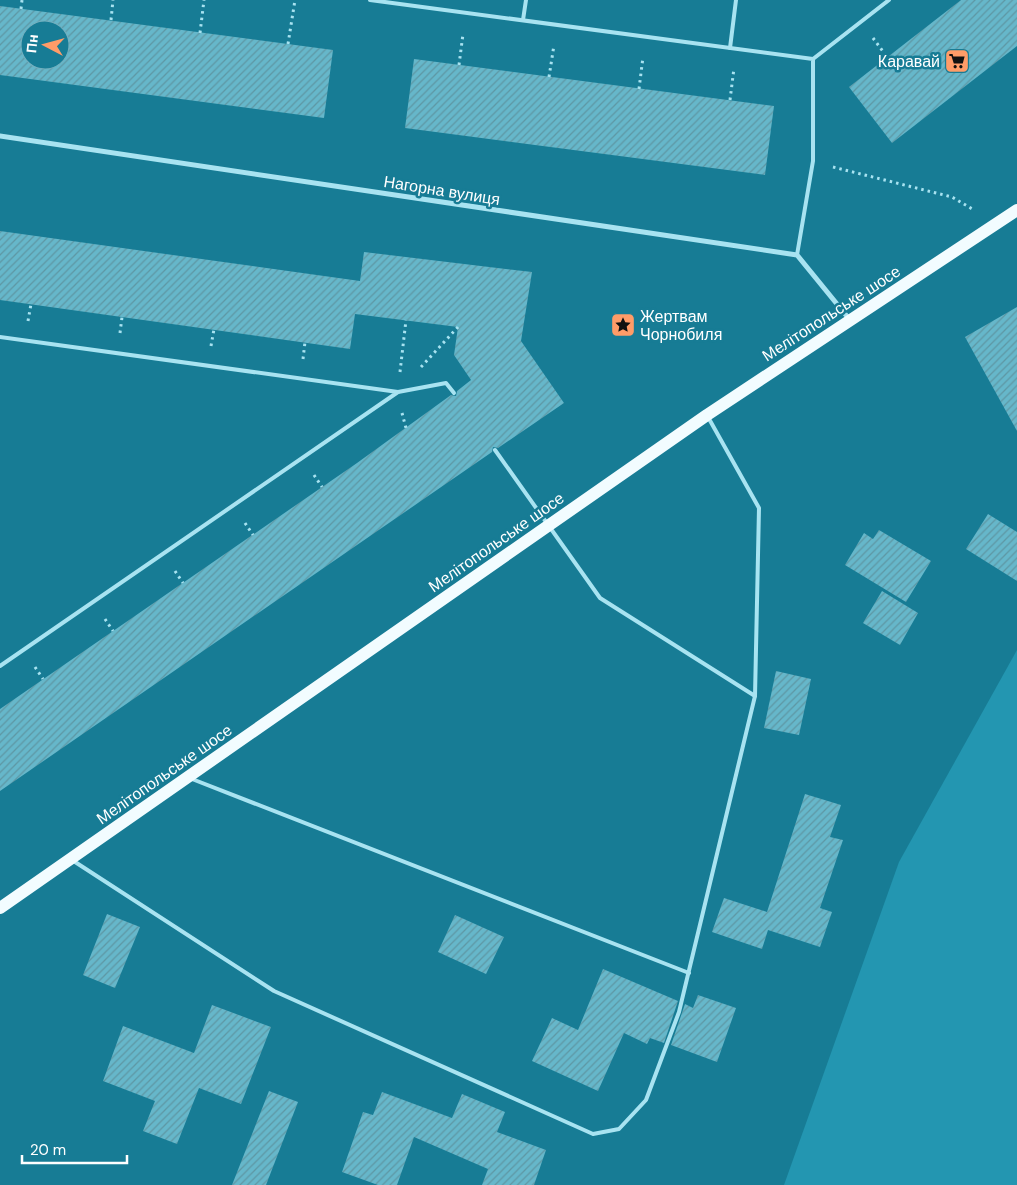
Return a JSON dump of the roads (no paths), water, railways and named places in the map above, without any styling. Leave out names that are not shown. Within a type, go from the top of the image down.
[{"type":"main road","name":"Мелітопольське шосе","points":[[0,908],[707,415],[1017,210]]},
{"type":"street","name":"Нагорна вулиця","points":[[0,136],[797,255]]},
{"type":"street","points":[[797,255],[850,320]]},
{"type":"lane","points":[[370,0],[813,59],[889,0]]},
{"type":"lane","points":[[523,20],[526,0]]},
{"type":"lane","points":[[730,48],[736,0]]},
{"type":"lane","points":[[797,255],[813,162],[813,59]]},
{"type":"lane","points":[[0,337],[398,392],[446,383],[454,393]]},
{"type":"lane","points":[[0,666],[398,392]]},
{"type":"lane","points":[[71,859],[274,991],[593,1134],[619,1129],[646,1100],[679,1012],[755,696],[759,508],[707,415]]},
{"type":"lane","points":[[495,450],[600,598],[755,696]]},
{"type":"lane","points":[[188,777],[688,973]]},
{"type":"place","name":"Каравай","points":[[957,61]]},
{"type":"place","name":"Жертвам Чорнобиля","points":[[623,325]]}]
